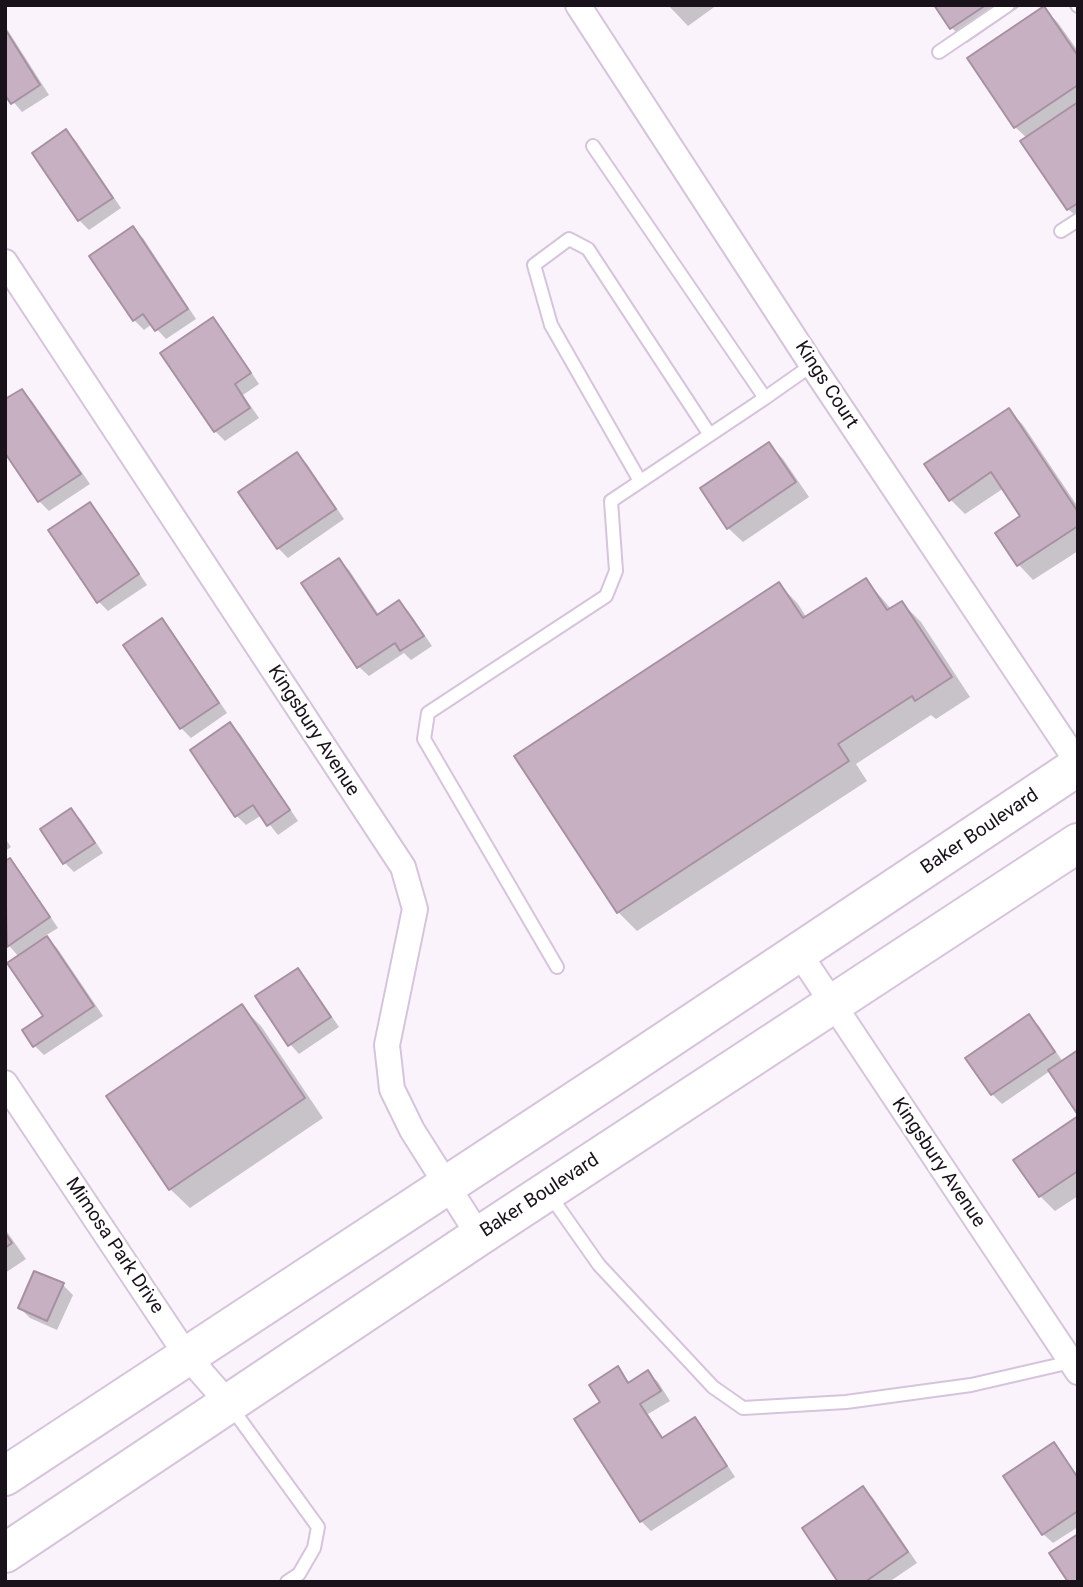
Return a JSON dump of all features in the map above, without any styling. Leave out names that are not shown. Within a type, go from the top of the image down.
[{"type":"main road","name":"Baker Boulevard","points":[[5,1476],[799,953],[1078,765]]},
{"type":"main road","name":"Baker Boulevard","points":[[5,1553],[479,1236],[832,1004],[1076,849]]},
{"type":"street","name":"Kings Court","points":[[578,5],[812,365],[1078,765]]},
{"type":"street","name":"Kingsbury Avenue","points":[[5,262],[403,867],[415,909],[387,1045],[391,1089],[412,1130],[479,1236]]},
{"type":"street","name":"Kingsbury Avenue","points":[[799,953],[1074,1367]]},
{"type":"street","name":"Mimosa Park Drive","points":[[5,1083],[187,1356],[229,1404]]},
{"type":"lane","points":[[940,52],[1008,5]]},
{"type":"lane","points":[[593,146],[765,398]]},
{"type":"lane","points":[[1061,231],[1078,220]]},
{"type":"lane","points":[[640,481],[551,325],[534,265],[569,239],[588,249],[710,435]]},
{"type":"lane","points":[[557,967],[424,739],[428,713],[606,596],[616,571],[611,500],[812,365]]},
{"type":"lane","points":[[547,1192],[599,1265],[713,1387],[743,1408],[846,1402],[971,1385],[1074,1367]]},
{"type":"lane","points":[[229,1404],[318,1527],[314,1548],[299,1574],[287,1582]]},
{"type":"building","points":[[934,5],[986,5],[950,29]]},
{"type":"building","points":[[1044,6],[1078,56],[1078,85],[1014,128],[967,58]]},
{"type":"building","points":[[5,29],[40,85],[11,104],[5,95]]},
{"type":"building","points":[[1078,102],[1078,203],[1067,210],[1020,141]]},
{"type":"building","points":[[66,129],[113,198],[78,221],[32,153]]},
{"type":"building","points":[[133,226],[188,309],[155,331],[143,314],[133,321],[89,256]]},
{"type":"building","points":[[213,317],[251,373],[235,384],[250,408],[214,432],[160,353]]},
{"type":"building","points":[[22,389],[81,474],[38,502],[5,453],[5,399]]},
{"type":"building","points":[[1009,408],[1078,512],[1078,526],[1017,566],[995,533],[1020,516],[991,472],[949,501],[924,464]]},
{"type":"building","points":[[769,442],[796,482],[727,529],[700,488]]},
{"type":"building","points":[[297,452],[336,509],[277,549],[238,492]]},
{"type":"building","points":[[90,502],[139,574],[97,603],[48,530]]},
{"type":"building","points":[[339,558],[377,615],[399,600],[424,636],[400,651],[395,643],[357,668],[301,583]]},
{"type":"building","points":[[866,578],[887,610],[902,601],[952,677],[915,701],[912,696],[838,744],[849,761],[617,913],[514,756],[779,582],[803,618]]},
{"type":"building","points":[[162,618],[219,703],[180,729],[123,645]]},
{"type":"building","points":[[230,722],[290,810],[267,826],[253,805],[235,817],[190,750]]},
{"type":"building","points":[[71,808],[95,843],[63,864],[40,829]]},
{"type":"building","points":[[10,858],[50,917],[7,947],[5,861]]},
{"type":"building","points":[[47,936],[94,1006],[33,1047],[22,1030],[43,1016],[7,963]]},
{"type":"building","points":[[298,968],[331,1017],[288,1046],[255,996]]},
{"type":"building","points":[[242,1004],[305,1098],[169,1190],[106,1096]]},
{"type":"building","points":[[1029,1014],[1055,1052],[991,1095],[965,1058]]},
{"type":"building","points":[[1078,1050],[1078,1115],[1048,1070]]},
{"type":"building","points":[[1078,1116],[1078,1171],[1039,1197],[1013,1160]]},
{"type":"building","points":[[5,1233],[12,1243],[5,1248]]},
{"type":"building","points":[[34,1271],[64,1283],[47,1321],[18,1308]]},
{"type":"building","points":[[618,1366],[628,1383],[648,1370],[661,1391],[640,1404],[662,1438],[695,1417],[727,1466],[640,1522],[574,1419],[600,1402],[589,1385]]},
{"type":"building","points":[[1054,1442],[1078,1478],[1078,1511],[1042,1535],[1003,1476]]},
{"type":"building","points":[[863,1486],[908,1552],[865,1582],[838,1582],[802,1528]]},
{"type":"building","points":[[1078,1534],[1078,1582],[1068,1582],[1049,1553]]}]
